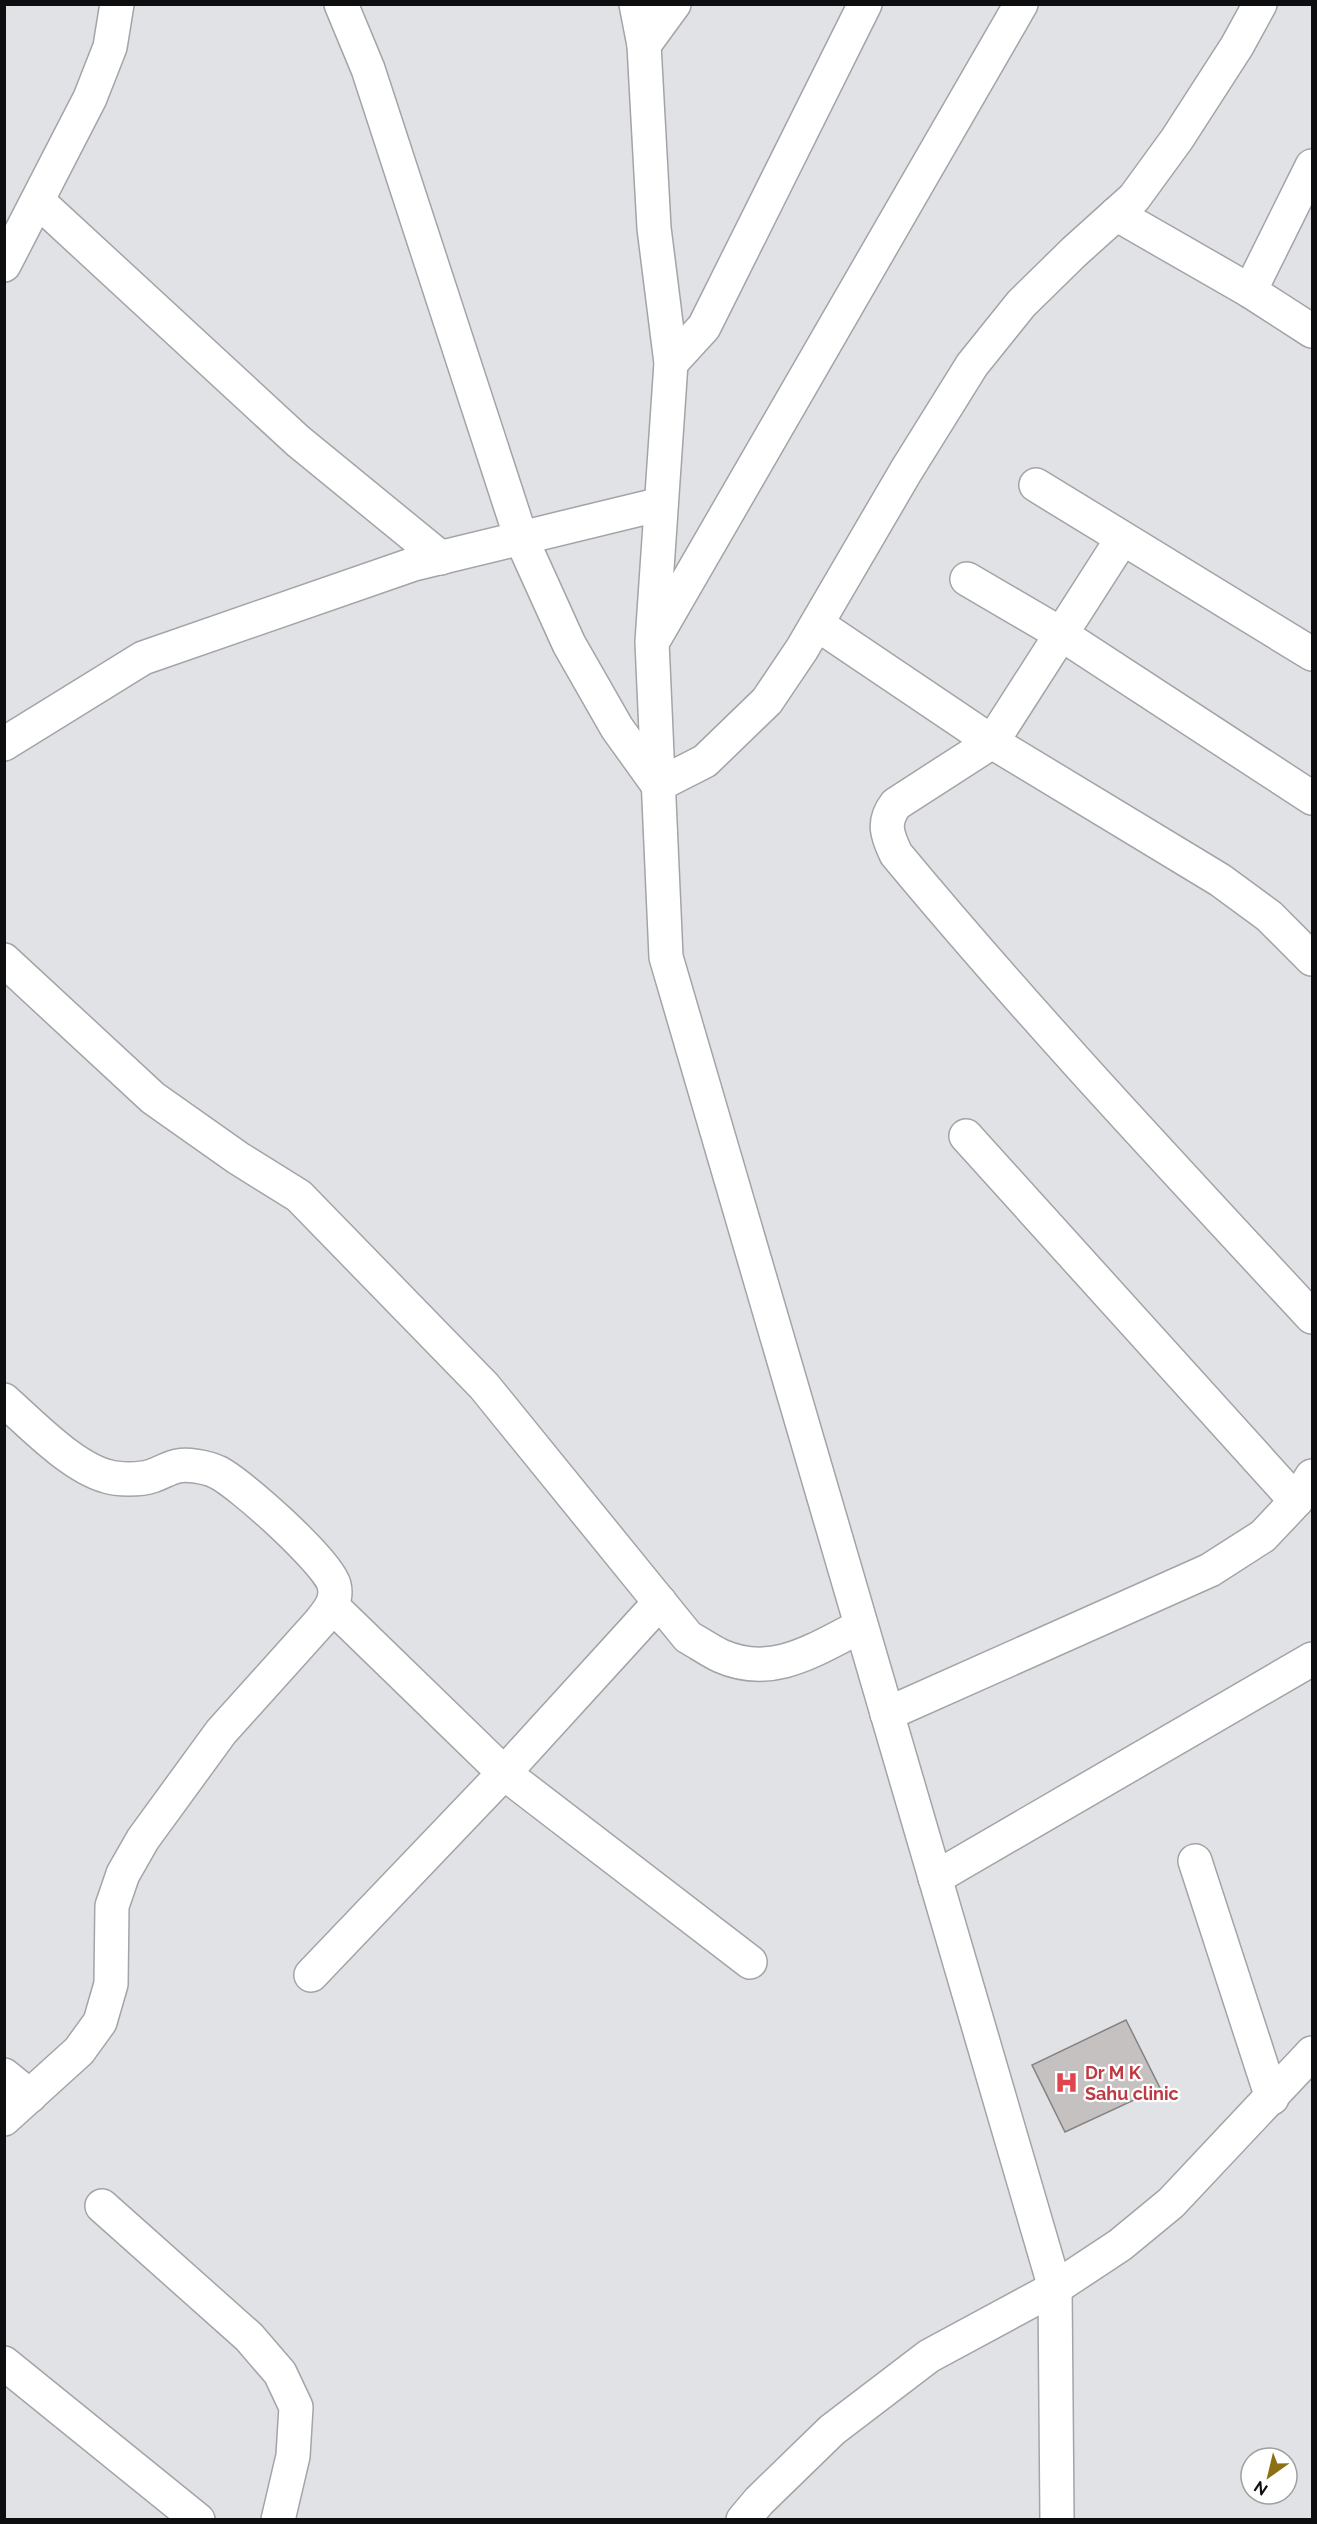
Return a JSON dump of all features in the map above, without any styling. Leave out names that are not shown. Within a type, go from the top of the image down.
[{"type":"street","points":[[4,265],[90,98],[110,47],[117,4]]},
{"type":"street","points":[[341,4],[368,69],[521,538],[569,644],[617,728],[658,784]]},
{"type":"street","points":[[636,4],[644,45],[654,228],[671,363],[652,642],[666,957],[1055,2288],[1057,2520]]},
{"type":"street","points":[[644,45],[674,4]]},
{"type":"street","points":[[671,363],[704,327],[865,4]]},
{"type":"street","points":[[652,642],[1021,4]]},
{"type":"street","points":[[658,784],[705,761],[766,701],[817,624],[906,471],[972,366],[1021,304],[1134,198],[1177,140],[1237,46],[1260,4]]},
{"type":"street","points":[[1250,291],[1312,166]]},
{"type":"street","points":[[38,201],[298,441],[441,558]]},
{"type":"street","points":[[1116,214],[1250,291],[1312,331]]},
{"type":"street","points":[[1036,484],[1312,654]]},
{"type":"street","points":[[4,744],[143,658],[414,564],[661,504]]},
{"type":"street","points":[[1122,539],[992,742],[896,804],[889,813],[886,826],[896,854],[971,944],[1081,1068],[1312,1317]]},
{"type":"street","points":[[967,579],[1061,634],[1312,798]]},
{"type":"street","points":[[817,624],[992,742],[1220,880],[1269,916],[1312,959]]},
{"type":"street","points":[[4,960],[153,1098],[238,1158],[299,1196],[484,1386],[688,1637],[721,1656],[755,1666],[790,1661],[861,1626]]},
{"type":"street","points":[[887,1714],[1210,1570],[1263,1536],[1304,1489],[966,1136]]},
{"type":"street","points":[[4,1400],[52,1443],[75,1460],[106,1476],[150,1477],[172,1466],[195,1466],[217,1472],[246,1491],[321,1565],[334,1585],[332,1606],[221,1732],[143,1839],[123,1874],[112,1905],[111,1984],[100,2022],[80,2051],[4,2119]]},
{"type":"street","points":[[311,1975],[504,1773],[660,1602]]},
{"type":"street","points":[[332,1606],[504,1773],[750,1962]]},
{"type":"street","points":[[935,1878],[1312,1659]]},
{"type":"street","points":[[1195,1862],[1272,2097]]},
{"type":"street","points":[[743,2520],[759,2501],[832,2430],[929,2356],[1055,2288],[1120,2245],[1172,2203],[1312,2053]]},
{"type":"street","points":[[4,2075],[30,2096]]},
{"type":"street","points":[[102,2206],[249,2337],[280,2373],[296,2407],[293,2456],[278,2520]]},
{"type":"street","points":[[4,2363],[198,2520]]},
{"type":"building","points":[[1126,2020],[1160,2088],[1065,2132],[1032,2065]]},
{"type":"place","name":"Dr M K Sahu clinic","points":[[1067,2082]]}]
